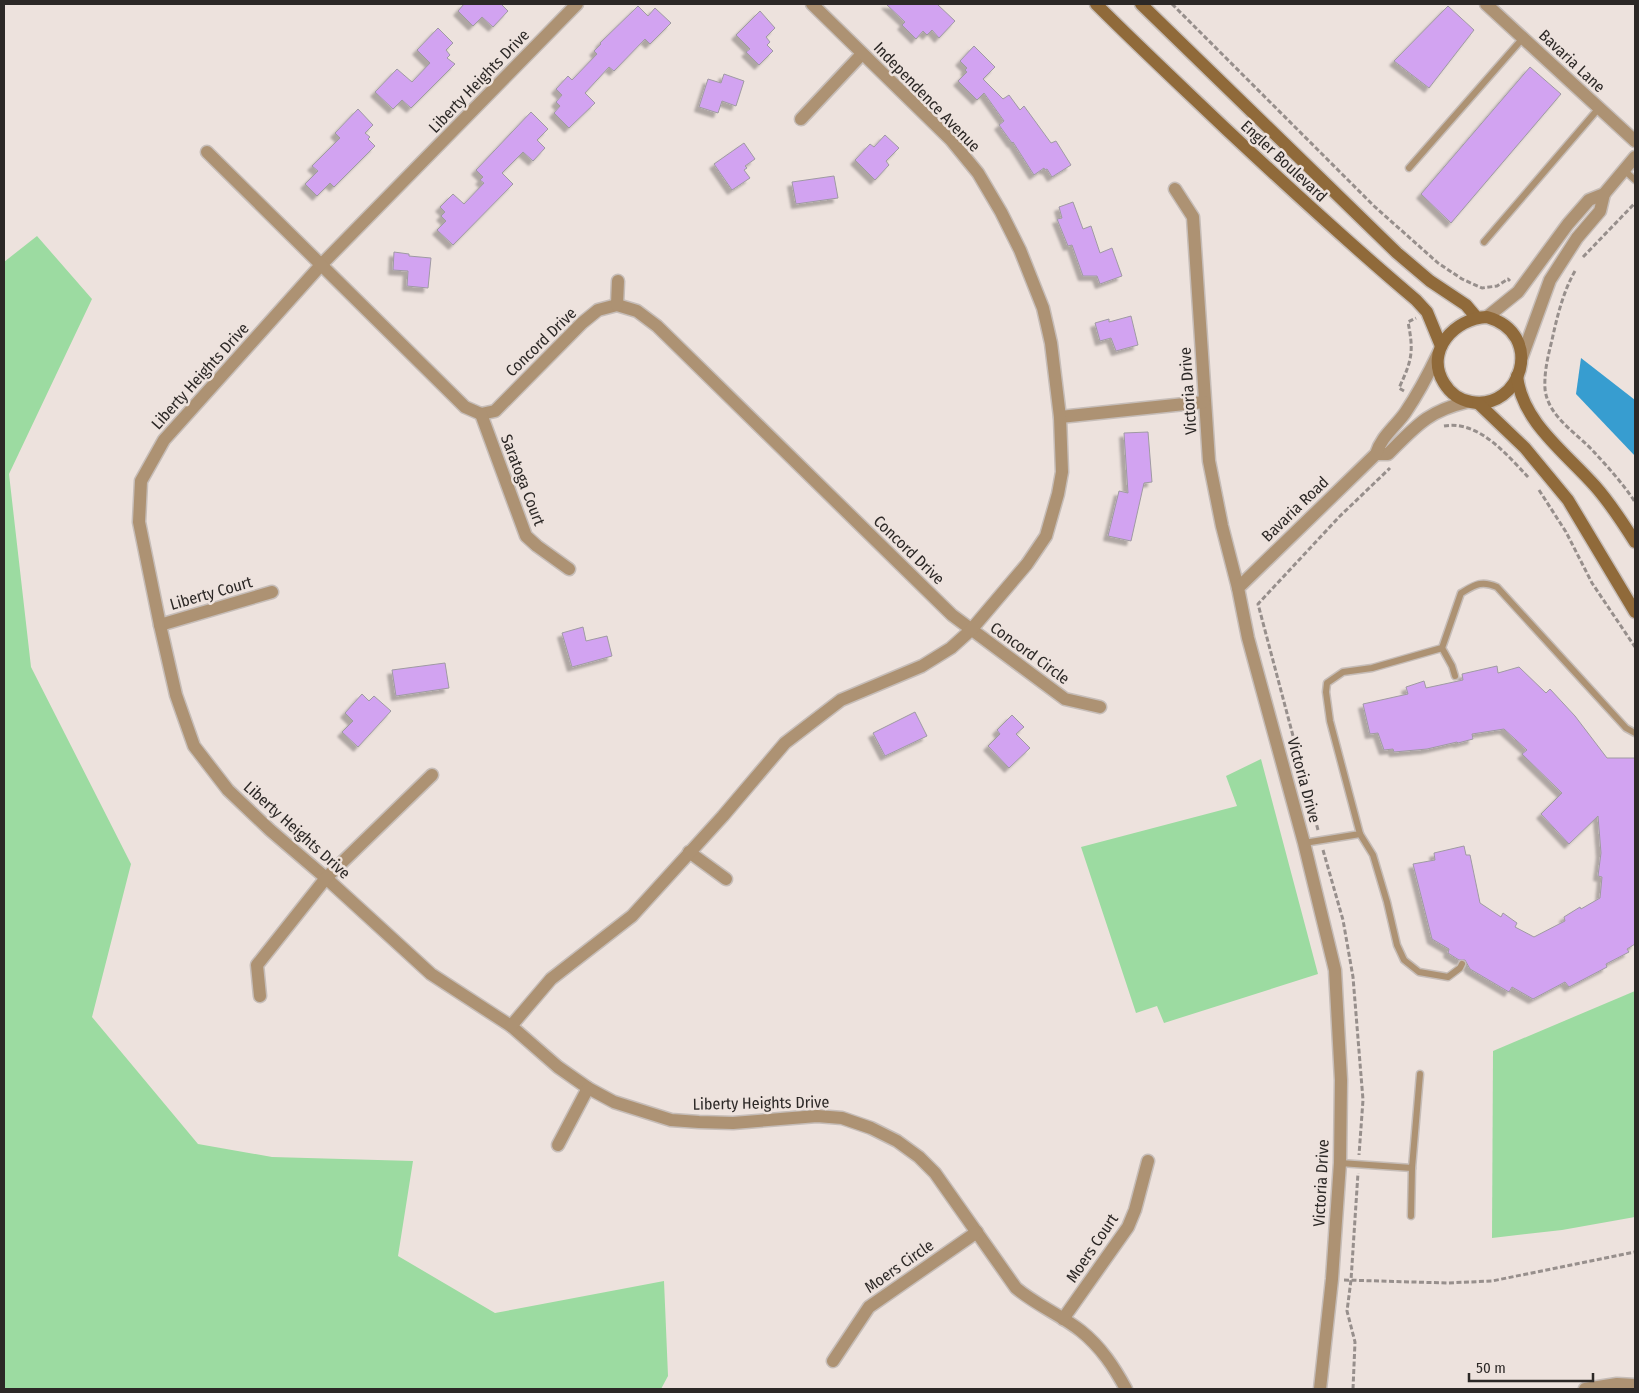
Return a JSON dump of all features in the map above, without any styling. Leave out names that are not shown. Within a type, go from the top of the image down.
[{"type":"main road","name":"Engler Boulevard","points":[[1096,4],[1127,36],[1294,193],[1416,300],[1427,312],[1440,349]]},
{"type":"main road","name":"Engler Boulevard","points":[[1141,4],[1397,253],[1430,281],[1482,318]]},
{"type":"main road","points":[[1472,403],[1488,403],[1498,399],[1506,393],[1517,376],[1522,357],[1516,335],[1498,320],[1482,318],[1462,323],[1454,329],[1440,349],[1438,366],[1443,382],[1450,391],[1472,403],[1525,448],[1568,500],[1632,604],[1635,612]]},
{"type":"main road","points":[[1517,376],[1518,390],[1540,430],[1597,488],[1635,542]]},
{"type":"street","name":"Liberty Heights Drive","points":[[577,4],[321,265],[164,440],[141,481],[139,522],[176,695],[194,746],[228,790],[431,974],[511,1026],[558,1067],[588,1088],[614,1102],[671,1120],[733,1123],[817,1116],[842,1118],[871,1128],[897,1141],[919,1157],[935,1173],[1016,1288],[1081,1331],[1100,1348],[1115,1368],[1126,1389]]},
{"type":"street","name":"Independence Avenue","points":[[511,1026],[551,979],[632,916],[723,816],[784,743],[842,700],[922,666],[951,648],[971,630],[1027,564],[1046,536],[1062,472],[1060,417],[1051,343],[1044,308],[1020,250],[1001,212],[978,173],[951,140],[812,4]]},
{"type":"street","name":"Bavaria Lane","points":[[1486,4],[1635,141]]},
{"type":"street","points":[[801,118],[862,54]]},
{"type":"street","points":[[206,152],[465,406],[480,414]]},
{"type":"street","points":[[1522,357],[1554,273],[1576,238],[1600,211],[1604,194],[1635,157]]},
{"type":"street","name":"Victoria Drive","points":[[1175,189],[1193,217],[1209,461],[1222,526],[1238,588],[1248,638],[1304,843],[1335,970],[1341,1080],[1340,1163],[1332,1279],[1320,1389]]},
{"type":"street","points":[[1482,318],[1518,292],[1568,224],[1589,200],[1604,194]]},
{"type":"street","points":[[617,305],[618,281]]},
{"type":"street","name":"Concord Drive","points":[[480,414],[495,411],[582,323],[598,310],[617,305],[637,311],[657,326],[952,615],[971,630]]},
{"type":"street","name":"Bavaria Road","points":[[1238,588],[1376,454],[1379,443],[1415,398],[1440,349]]},
{"type":"street","points":[[1060,417],[1204,402]]},
{"type":"street","name":"Bavaria Road","points":[[1376,454],[1388,454],[1416,426],[1434,412],[1472,403]]},
{"type":"street","name":"Saratoga Court","points":[[480,414],[526,536],[569,568]]},
{"type":"street","name":"Liberty Court","points":[[160,625],[272,592]]},
{"type":"street","name":"Concord Circle","points":[[971,630],[1065,699],[1100,708]]},
{"type":"street","points":[[260,996],[257,965],[326,878],[432,775]]},
{"type":"street","points":[[689,852],[726,879]]},
{"type":"street","points":[[558,1145],[588,1088]]},
{"type":"street","name":"Moers Court","points":[[1063,1319],[1128,1227],[1135,1210],[1148,1161]]},
{"type":"street","name":"Moers Circle","points":[[833,1361],[869,1307],[977,1232]]},
{"type":"street","points":[[1585,1389],[1617,1384],[1635,1385]]},
{"type":"lane","points":[[1409,168],[1523,38]]},
{"type":"lane","points":[[1484,242],[1599,108]]},
{"type":"lane","points":[[1624,170],[1635,180]]},
{"type":"lane","points":[[1455,676],[1442,648],[1461,593],[1478,584],[1487,583],[1497,587],[1626,728],[1635,733]]},
{"type":"lane","points":[[1442,648],[1372,668],[1343,672],[1326,683],[1326,692],[1330,721],[1360,834],[1374,855],[1397,945],[1404,960],[1419,972],[1448,978],[1462,964]]},
{"type":"lane","points":[[1304,843],[1360,834]]},
{"type":"lane","points":[[1411,1216],[1412,1168],[1420,1074]]},
{"type":"lane","points":[[1340,1163],[1412,1168]]},
{"type":"path","points":[[1172,4],[1374,206],[1438,263],[1462,279],[1482,288],[1497,286],[1508,278],[1518,292]]},
{"type":"path","points":[[1582,259],[1635,204]]},
{"type":"path","points":[[1577,266],[1569,282],[1559,313],[1546,368],[1545,390],[1550,406],[1556,415],[1593,451],[1635,502]]},
{"type":"path","points":[[1540,307],[1559,313]]},
{"type":"path","points":[[1440,428],[1460,425],[1482,434],[1503,451],[1530,479]]},
{"type":"path","points":[[1353,1389],[1355,1342],[1347,1311],[1351,1280],[1363,1100],[1354,977],[1343,920],[1258,604],[1339,517],[1393,465]]},
{"type":"path","points":[[1536,486],[1566,532],[1592,583],[1635,647]]},
{"type":"path","points":[[1332,1279],[1446,1283],[1492,1281],[1635,1252]]},
{"type":"green space","points":[[37,236],[92,299],[9,474],[31,667],[131,864],[92,1017],[198,1144],[272,1157],[413,1161],[398,1256],[495,1313],[664,1281],[668,1376],[661,1389],[4,1389],[4,262]]},
{"type":"green space","points":[[1261,759],[1318,974],[1164,1023],[1157,1006],[1136,1013],[1081,847],[1237,806],[1226,776]]},
{"type":"green space","points":[[1635,991],[1635,1217],[1562,1230],[1492,1238],[1493,1051]]},
{"type":"water","points":[[1581,358],[1635,400],[1635,456],[1576,394]]},
{"type":"building","points":[[464,4],[501,4],[508,11],[493,27],[482,17],[473,26],[458,11]]},
{"type":"building","points":[[886,4],[937,4],[955,21],[939,38],[932,30],[927,35],[923,31],[916,39],[902,25],[905,22]]},
{"type":"building","points":[[638,6],[648,16],[655,8],[671,23],[650,44],[645,39],[614,71],[609,67],[585,93],[595,103],[569,128],[554,113],[560,106],[556,102],[562,95],[556,89],[568,76],[572,80],[597,54],[594,51],[600,43]]},
{"type":"building","points":[[1448,6],[1474,30],[1429,88],[1394,61]]},
{"type":"building","points":[[760,11],[775,28],[766,37],[770,42],[767,45],[773,51],[759,65],[746,52],[750,49],[736,35]]},
{"type":"building","points":[[438,28],[453,43],[446,50],[450,55],[447,58],[455,64],[411,108],[402,100],[393,109],[375,92],[397,69],[412,82],[430,63],[417,50]]},
{"type":"building","points":[[974,46],[995,67],[983,79],[1003,99],[1009,95],[1020,110],[1024,106],[1051,143],[1056,141],[1071,165],[1052,177],[1047,169],[1045,170],[1044,168],[1034,175],[1013,142],[999,125],[1004,121],[984,93],[977,100],[958,81],[967,72],[965,70],[967,68],[960,61]]},
{"type":"building","points":[[1530,67],[1561,94],[1451,223],[1421,194]]},
{"type":"building","points":[[724,74],[744,81],[736,106],[722,101],[718,113],[699,107],[708,79],[721,83]]},
{"type":"building","points":[[358,109],[373,125],[365,133],[370,137],[368,139],[375,146],[334,187],[330,183],[317,196],[305,184],[318,171],[312,166],[340,138],[335,133]]},
{"type":"building","points":[[531,112],[548,129],[537,140],[545,148],[533,161],[523,152],[502,173],[513,184],[453,245],[437,230],[446,221],[441,216],[445,212],[440,207],[453,194],[464,204],[484,183],[480,180],[483,177],[476,170]]},
{"type":"building","points":[[885,135],[899,148],[886,161],[889,165],[875,180],[855,160],[870,144],[874,147]]},
{"type":"building","points":[[744,143],[755,159],[745,166],[747,168],[744,170],[750,178],[732,190],[714,164]]},
{"type":"building","points":[[834,176],[838,198],[796,204],[792,182]]},
{"type":"building","points":[[1073,202],[1083,229],[1091,226],[1100,253],[1112,248],[1122,276],[1100,284],[1097,276],[1083,276],[1072,245],[1068,246],[1057,219],[1062,218],[1059,207]]},
{"type":"building","points":[[394,252],[409,254],[409,256],[431,258],[428,288],[407,286],[408,271],[393,270]]},
{"type":"building","points":[[1131,316],[1138,345],[1116,351],[1111,338],[1100,341],[1095,323],[1109,319],[1109,322]]},
{"type":"building","points":[[1148,432],[1152,482],[1144,483],[1131,541],[1108,536],[1119,491],[1128,493],[1124,433]]},
{"type":"building","points":[[583,627],[586,641],[607,636],[612,656],[572,667],[562,633]]},
{"type":"building","points":[[445,663],[449,688],[396,696],[392,670]]},
{"type":"building","points":[[1497,666],[1498,673],[1519,667],[1546,693],[1550,689],[1575,716],[1607,758],[1635,758],[1635,944],[1627,949],[1629,952],[1606,964],[1607,967],[1569,987],[1565,982],[1533,999],[1512,987],[1509,992],[1470,969],[1465,960],[1459,960],[1448,953],[1449,949],[1432,939],[1413,864],[1435,860],[1434,853],[1464,846],[1466,855],[1470,855],[1480,903],[1501,917],[1503,913],[1517,923],[1515,927],[1534,937],[1565,921],[1564,917],[1580,907],[1581,909],[1600,898],[1602,877],[1598,876],[1601,853],[1598,816],[1569,844],[1541,814],[1562,793],[1522,754],[1527,750],[1504,729],[1472,734],[1473,739],[1458,743],[1427,749],[1394,752],[1393,749],[1384,750],[1378,733],[1370,734],[1363,704],[1408,694],[1406,687],[1424,681],[1426,688],[1463,680],[1462,674]]},
{"type":"building","points":[[362,694],[369,701],[374,696],[391,711],[358,747],[342,732],[353,721],[345,713]]},
{"type":"building","points":[[915,712],[927,736],[885,756],[873,733]]},
{"type":"building","points":[[1012,715],[1024,727],[1016,734],[1030,748],[1009,768],[988,746],[1000,734],[997,730]]}]
